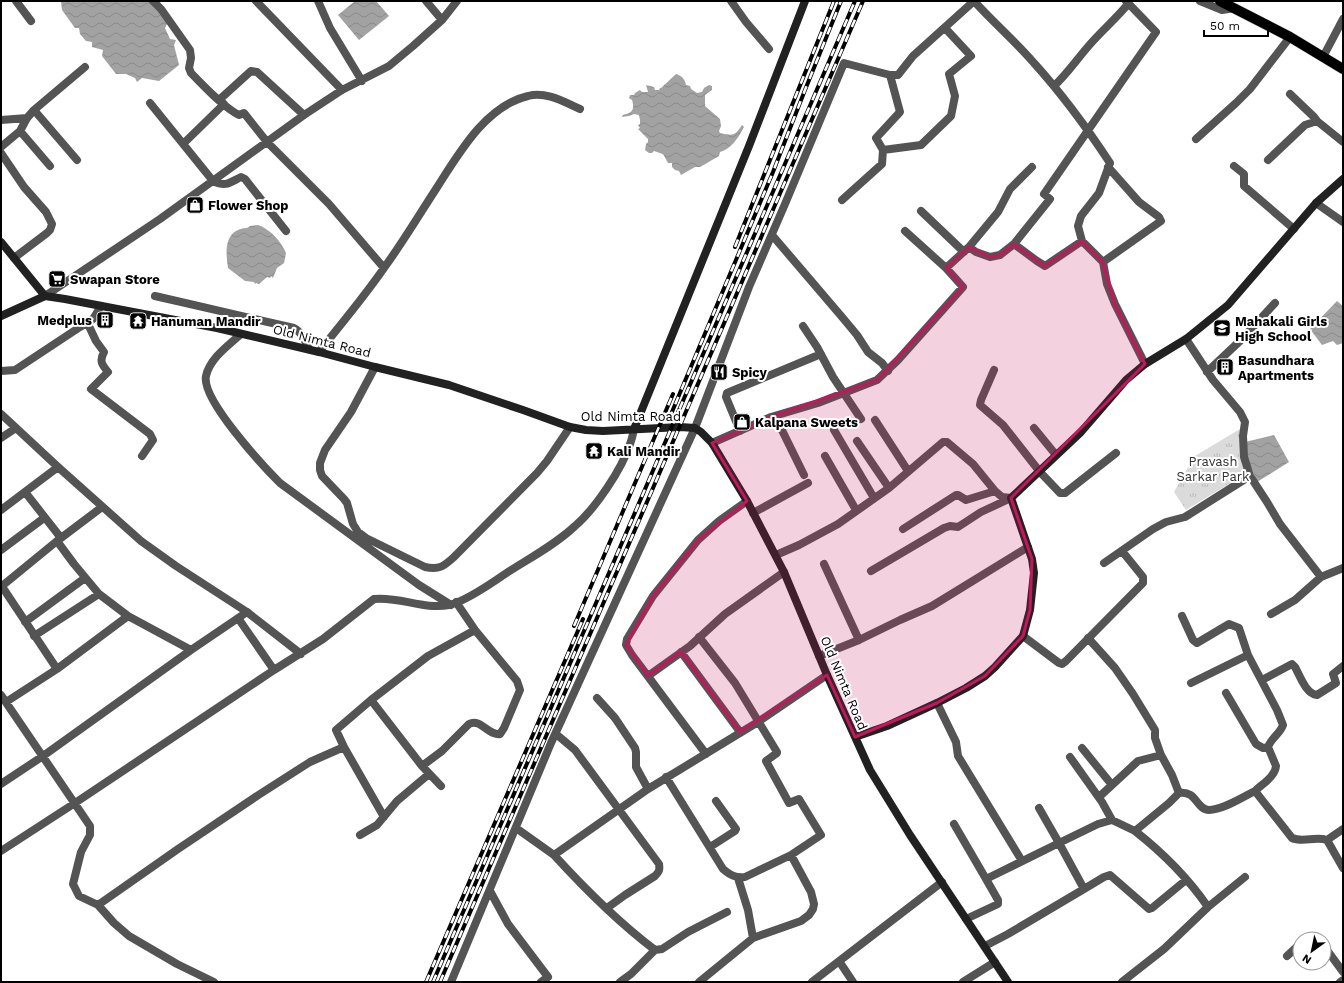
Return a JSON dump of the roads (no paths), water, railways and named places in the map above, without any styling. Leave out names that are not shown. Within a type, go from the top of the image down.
[{"type":"main road","points":[[1220,1],[1233,5],[1343,69]]},
{"type":"street","points":[[16,1],[31,21]]},
{"type":"street","points":[[153,1],[161,9],[190,50],[192,54],[189,68],[190,71],[221,102],[238,115],[244,114],[267,142],[329,204],[384,268]]},
{"type":"street","points":[[256,1],[342,90]]},
{"type":"street","points":[[318,1],[330,28],[362,80]]},
{"type":"street","points":[[426,1],[442,20]]},
{"type":"street","points":[[1,316],[45,296],[160,219],[304,115],[342,90],[389,66],[442,20],[457,1]]},
{"type":"street","points":[[731,1],[746,22],[769,49]]},
{"type":"street","points":[[1,851],[274,670],[301,654],[341,626],[374,599],[398,600],[430,606],[453,604],[490,584],[574,527],[588,513],[621,465],[631,443],[634,429],[806,1]]},
{"type":"street","points":[[452,982],[556,734],[695,428],[749,287],[844,63],[890,75],[898,75],[913,56],[974,1],[1033,61],[1054,86],[1110,163],[1099,193],[1081,216],[1078,226],[1082,241],[1103,262],[1108,284],[1115,304],[1145,364]]},
{"type":"street","points":[[1200,1],[1222,10],[1233,5]]},
{"type":"street","points":[[921,210],[967,249],[990,258],[1000,255],[1014,244],[1050,199],[1044,194],[1156,32],[1127,2],[1116,19],[1086,49],[1062,79],[1054,86]]},
{"type":"street","points":[[1323,57],[1343,19]]},
{"type":"street","points":[[883,150],[921,144],[951,116],[955,96],[949,74],[971,56],[945,28]]},
{"type":"street","points":[[1196,139],[1250,89],[1290,37]]},
{"type":"street","points":[[1,147],[20,131],[27,118],[34,110],[85,67]]},
{"type":"street","points":[[184,143],[251,71],[257,72],[304,115]]},
{"type":"street","points":[[842,200],[882,164],[883,150],[876,138],[900,112],[890,75]]},
{"type":"street","points":[[1290,94],[1314,116],[1317,121],[1343,142]]},
{"type":"street","points":[[319,352],[384,268],[466,142],[486,121],[515,100],[528,95],[551,97],[580,109]]},
{"type":"street","points":[[150,103],[184,143],[213,181],[226,185],[241,177],[245,178],[286,231]]},
{"type":"street","points":[[34,110],[77,160]]},
{"type":"street","points":[[1,120],[27,118]]},
{"type":"street","points":[[1268,160],[1305,125],[1317,121]]},
{"type":"street","points":[[20,131],[50,166]]},
{"type":"street","points":[[1,153],[24,188],[46,212],[52,224],[47,233],[14,258]]},
{"type":"street","points":[[1234,166],[1244,174],[1244,186],[1294,229]]},
{"type":"street","points":[[946,268],[967,249],[998,212],[1010,189],[1032,167]]},
{"type":"street","points":[[1103,262],[1161,221],[1159,217],[1139,202],[1108,168]]},
{"type":"street","points":[[871,571],[944,528],[950,526],[958,527],[981,512],[1011,498],[1081,432],[1126,380],[1145,364],[1186,339],[1228,305],[1316,204],[1343,179]]},
{"type":"street","points":[[1316,204],[1343,222]]},
{"type":"street","points":[[712,443],[775,416],[818,403],[844,392],[870,384],[888,371],[963,287],[946,268],[905,231]]},
{"type":"street","points":[[772,235],[847,323],[868,352],[882,363],[888,371]]},
{"type":"street","points":[[1014,244],[1036,261],[1046,266],[1082,241]]},
{"type":"street","points":[[1,242],[45,296]]},
{"type":"street","name":"Old Nimta Road","points":[[45,296],[65,298],[217,328],[309,349],[449,385],[570,427],[586,430],[680,427],[695,428],[706,436],[712,443],[754,513],[776,555],[827,675],[870,770],[910,835],[1008,982]]},
{"type":"street","points":[[155,296],[294,328],[302,334],[309,349]]},
{"type":"street","points":[[1207,372],[1242,339],[1275,304]]},
{"type":"street","points":[[1,371],[15,370],[93,319],[101,306]]},
{"type":"street","points":[[87,322],[96,341],[104,352],[101,357],[101,362],[108,372],[91,389],[150,434],[153,440],[142,456]]},
{"type":"street","points":[[803,326],[821,354],[833,377],[861,419]]},
{"type":"street","points":[[241,334],[214,360],[208,368],[205,383],[221,414],[262,466],[280,483],[419,585],[453,604],[517,681],[520,690],[519,694],[500,734],[493,734],[476,722],[473,722],[469,724],[442,751],[422,766]]},
{"type":"street","points":[[1186,339],[1207,372],[1240,412],[1245,422],[1243,436],[1244,457],[1250,476],[1268,502],[1280,524],[1321,577]]},
{"type":"street","points":[[740,431],[726,397],[727,393],[821,354]]},
{"type":"street","points":[[375,367],[351,412],[325,450],[320,463],[320,470],[327,482],[341,494],[347,503],[350,516],[358,532],[366,538],[425,568],[440,568],[454,557],[542,467],[570,427]]},
{"type":"street","points":[[994,370],[980,405],[1002,425],[1058,492],[1062,494],[1065,493],[1116,453]]},
{"type":"street","points":[[1,414],[141,541],[161,556],[247,612],[301,654]]},
{"type":"street","points":[[754,513],[806,479],[775,416]]},
{"type":"street","points":[[875,420],[908,471]]},
{"type":"street","points":[[1,438],[16,428]]},
{"type":"street","points":[[1034,428],[1056,455]]},
{"type":"street","points":[[834,430],[874,498]]},
{"type":"street","points":[[857,441],[889,488]]},
{"type":"street","points":[[776,555],[814,538],[838,524],[889,488],[941,443],[948,442],[973,464],[995,491],[1002,496],[1011,498]]},
{"type":"street","points":[[825,456],[856,510]]},
{"type":"street","points":[[1,510],[58,467]]},
{"type":"street","points":[[1104,563],[1153,529],[1166,522],[1185,517],[1250,476]]},
{"type":"street","points":[[903,529],[956,495],[966,500],[995,491]]},
{"type":"street","points":[[25,492],[85,578],[99,594],[128,616],[191,650]]},
{"type":"street","points":[[855,737],[887,726],[937,703],[985,676],[995,668],[1023,636],[1030,610],[1033,584],[1032,559],[1011,498]]},
{"type":"street","points":[[706,754],[628,649],[626,639],[653,596],[698,540],[719,521],[747,501]]},
{"type":"street","points":[[57,669],[2,585],[102,507]]},
{"type":"street","points":[[1,550],[44,518]]},
{"type":"street","points":[[819,656],[932,606],[1028,547]]},
{"type":"street","points":[[1023,636],[1059,663],[1062,664],[1066,661],[1143,583],[1143,577],[1122,551]]},
{"type":"street","points":[[824,564],[846,609],[858,640]]},
{"type":"street","points":[[1271,614],[1295,600],[1321,577],[1343,568]]},
{"type":"street","points":[[648,676],[681,652],[725,614],[784,572]]},
{"type":"street","points":[[25,622],[85,578]]},
{"type":"street","points":[[34,636],[99,594]]},
{"type":"street","points":[[1,784],[247,612]]},
{"type":"street","points":[[128,616],[57,669],[3,698],[90,826],[90,835],[81,852],[73,884],[79,896],[98,906],[129,936],[178,964],[214,982]]},
{"type":"street","points":[[1135,831],[1179,793],[1188,793],[1205,810],[1210,810],[1225,806],[1255,791],[1270,778],[1276,770],[1276,766],[1268,747],[1270,741],[1280,730],[1282,724],[1277,710],[1248,655],[1239,628],[1229,624],[1197,643],[1193,640],[1182,616]]},
{"type":"street","points":[[238,618],[274,670]]},
{"type":"street","points":[[384,817],[344,747],[336,730],[371,700],[428,656],[475,630]]},
{"type":"street","points":[[666,777],[723,869],[729,875],[738,878],[745,877],[791,855],[821,835],[800,799],[789,803],[766,761],[777,754],[777,752],[735,683],[699,637]]},
{"type":"street","points":[[1088,638],[1115,668],[1155,730],[1155,738],[1161,755],[1172,775],[1179,793]]},
{"type":"street","points":[[681,652],[740,732]]},
{"type":"street","points":[[1191,683],[1248,655]]},
{"type":"street","points":[[1262,680],[1292,664],[1309,691],[1317,695],[1336,683],[1333,674],[1343,666]]},
{"type":"street","points":[[554,855],[666,777],[758,722],[827,675]]},
{"type":"street","points":[[1226,694],[1256,744],[1263,748],[1268,747]]},
{"type":"street","points":[[597,698],[615,718],[635,748],[636,767],[648,789]]},
{"type":"street","points":[[371,700],[422,766],[441,786]]},
{"type":"street","points":[[937,703],[956,742],[958,756],[1022,861]]},
{"type":"street","points":[[556,734],[575,750],[620,809],[659,864],[660,869],[655,876],[607,908]]},
{"type":"street","points":[[98,906],[178,849],[260,794],[310,762],[344,747]]},
{"type":"street","points":[[1082,748],[1112,785]]},
{"type":"street","points":[[1099,797],[1138,761],[1161,755]]},
{"type":"street","points":[[1070,758],[1099,797],[1112,820],[1135,831],[1159,850],[1208,907]]},
{"type":"street","points":[[360,835],[374,828],[397,801],[430,774]]},
{"type":"street","points":[[1255,791],[1292,838],[1300,840],[1318,838],[1327,840],[1343,829]]},
{"type":"street","points":[[710,847],[736,831],[716,801]]},
{"type":"street","points":[[1039,808],[1084,889]]},
{"type":"street","points":[[986,879],[1098,824],[1112,820]]},
{"type":"street","points":[[954,824],[998,900],[998,904],[966,919]]},
{"type":"street","points":[[516,828],[554,855],[584,888],[632,932],[655,950]]},
{"type":"street","points":[[1327,840],[1343,868]]},
{"type":"street","points":[[699,982],[753,938],[801,921],[809,915],[814,904],[811,892],[791,855]]},
{"type":"street","points":[[985,946],[1104,877],[1110,875],[1149,909],[1186,880]]},
{"type":"street","points":[[1122,982],[1164,949],[1208,907],[1245,877]]},
{"type":"street","points":[[738,878],[748,910],[753,938]]},
{"type":"street","points":[[812,982],[942,882]]},
{"type":"street","points":[[490,891],[508,924],[548,977],[541,982]]},
{"type":"street","points":[[620,982],[631,974],[655,950],[662,949],[688,932],[727,912]]},
{"type":"street","points":[[1287,956],[1292,951]]},
{"type":"street","points":[[1332,957],[1343,972]]},
{"type":"street","points":[[839,961],[853,982]]},
{"type":"street","points":[[964,982],[995,962]]},
{"type":"water","points":[[61,1],[151,1],[168,22],[165,28],[170,39],[176,40],[174,45],[179,65],[159,81],[142,78],[137,82],[135,78],[126,74],[116,74],[102,56],[103,50],[92,47],[92,42],[86,41],[80,34],[79,28],[75,28],[62,10]]},
{"type":"water","points":[[355,1],[376,1],[389,16],[359,40],[338,15]]},
{"type":"water","points":[[676,74],[682,77],[686,85],[690,86],[691,89],[697,93],[702,92],[704,88],[709,85],[712,86],[712,90],[705,95],[705,106],[720,119],[720,133],[728,135],[733,134],[742,125],[744,127],[734,142],[728,148],[720,152],[719,156],[700,167],[695,167],[681,175],[679,171],[672,167],[672,163],[668,163],[663,154],[654,151],[649,153],[645,150],[648,139],[638,129],[640,128],[638,125],[640,124],[639,115],[634,114],[622,117],[623,115],[631,112],[633,109],[632,100],[629,98],[630,95],[634,95],[640,90],[642,92],[648,92],[646,85],[654,87],[655,90],[659,90]]},
{"type":"water","points":[[258,225],[267,229],[275,236],[286,253],[284,263],[277,268],[273,278],[271,276],[270,278],[267,277],[259,284],[255,284],[254,282],[245,281],[228,268],[227,248],[228,242],[234,232],[250,226]]},
{"type":"water","points":[[1337,301],[1343,306],[1343,343],[1337,345],[1333,341],[1322,345],[1310,329]]},
{"type":"water","points":[[1274,435],[1289,462],[1257,482],[1241,443]]},
{"type":"railway","points":[[735,247],[834,1]]},
{"type":"railway","points":[[669,419],[773,172],[841,1]]},
{"type":"railway","points":[[433,982],[855,1]]},
{"type":"railway","points":[[440,982],[863,1]]},
{"type":"railway","points":[[574,626],[673,394]]},
{"type":"railway","points":[[426,982],[583,619]]},
{"type":"place","name":"Flower Shop","points":[[195,205]]},
{"type":"place","name":"Swapan Store","points":[[57,279]]},
{"type":"place","name":"Medplus","points":[[105,320]]},
{"type":"place","name":"Hanuman Mandir","points":[[138,321]]},
{"type":"place","name":"Mahakali Girls High School","points":[[1222,328]]},
{"type":"place","name":"Basundhara Apartments","points":[[1225,367]]},
{"type":"place","name":"Spicy","points":[[719,372]]},
{"type":"place","name":"Kalpana Sweets","points":[[742,422]]},
{"type":"place","name":"Kali Mandir","points":[[594,451]]},
{"type":"park label","name":"Pravash Sarkar Park","points":[[1213,468]]}]
